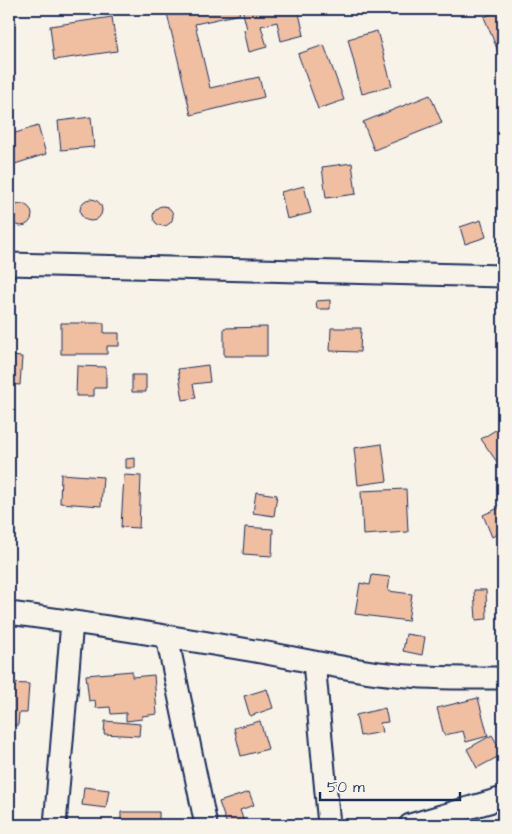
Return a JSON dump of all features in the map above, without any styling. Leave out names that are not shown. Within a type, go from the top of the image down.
[{"type":"street","points":[[9,264],[503,276]]},
{"type":"street","points":[[9,613],[239,648],[396,675],[435,678],[503,678]]},
{"type":"street","points":[[55,825],[72,622]]},
{"type":"street","points":[[167,637],[206,825]]},
{"type":"street","points":[[314,662],[329,825]]},
{"type":"street","points":[[410,825],[503,798]]},
{"type":"building","points":[[166,9],[238,9],[240,14],[195,24],[210,88],[259,77],[264,97],[191,115]]},
{"type":"building","points":[[242,9],[298,9],[304,35],[281,41],[277,22],[261,26],[267,47],[249,52],[244,30],[247,29]]},
{"type":"building","points":[[503,9],[503,54],[500,56],[484,17]]},
{"type":"building","points":[[112,17],[117,51],[54,60],[50,26]]},
{"type":"building","points":[[377,31],[392,86],[362,94],[348,39]]},
{"type":"building","points":[[324,45],[344,100],[318,109],[298,54]]},
{"type":"building","points":[[430,95],[442,123],[374,150],[363,122]]},
{"type":"building","points":[[91,117],[94,147],[61,150],[58,121]]},
{"type":"building","points":[[38,126],[46,154],[15,164],[9,135]]},
{"type":"building","points":[[352,163],[356,194],[326,198],[322,167]]},
{"type":"building","points":[[304,186],[311,213],[287,219],[281,192]]},
{"type":"building","points":[[91,199],[99,202],[102,210],[99,218],[91,221],[83,218],[80,210],[83,202]]},
{"type":"building","points":[[21,204],[29,207],[32,215],[29,223],[21,226],[13,223],[10,215],[13,207]]},
{"type":"building","points":[[163,206],[170,209],[173,216],[170,223],[163,226],[156,223],[153,216],[156,209]]},
{"type":"building","points":[[481,220],[486,237],[465,244],[460,227]]},
{"type":"building","points":[[330,300],[330,309],[317,309],[316,301]]},
{"type":"building","points":[[61,323],[104,323],[104,333],[119,333],[119,346],[107,346],[107,354],[61,354]]},
{"type":"building","points":[[267,327],[267,356],[224,356],[224,328]]},
{"type":"building","points":[[331,328],[361,328],[360,352],[330,351]]},
{"type":"building","points":[[9,356],[22,357],[20,385],[9,384]]},
{"type":"building","points":[[208,365],[210,382],[193,384],[196,398],[183,400],[178,369]]},
{"type":"building","points":[[77,366],[106,367],[106,388],[94,388],[94,396],[76,396]]},
{"type":"building","points":[[132,375],[146,375],[146,392],[132,392]]},
{"type":"building","points":[[502,426],[503,458],[497,462],[481,439]]},
{"type":"building","points":[[382,444],[387,481],[358,485],[354,448]]},
{"type":"building","points":[[135,458],[135,468],[126,468],[126,459]]},
{"type":"building","points":[[61,474],[103,477],[101,506],[60,503]]},
{"type":"building","points":[[124,475],[141,476],[139,528],[121,527]]},
{"type":"building","points":[[406,489],[408,532],[363,535],[361,491]]},
{"type":"building","points":[[256,492],[277,495],[274,516],[253,513]]},
{"type":"building","points":[[503,506],[503,532],[492,537],[483,515]]},
{"type":"building","points":[[245,527],[273,529],[272,556],[243,554]]},
{"type":"building","points":[[372,575],[390,577],[388,591],[412,594],[408,621],[355,614],[360,583],[370,585]]},
{"type":"building","points":[[474,590],[486,590],[487,619],[476,620]]},
{"type":"building","points":[[406,634],[425,637],[422,655],[403,651]]},
{"type":"building","points":[[132,671],[132,677],[154,675],[157,714],[142,716],[142,719],[126,721],[126,713],[111,714],[110,707],[96,708],[95,700],[89,701],[86,675]]},
{"type":"building","points":[[9,683],[29,684],[27,713],[19,713],[18,725],[9,725]]},
{"type":"building","points":[[267,689],[273,708],[250,716],[244,696]]},
{"type":"building","points":[[478,698],[488,736],[466,742],[463,731],[444,735],[437,708]]},
{"type":"building","points":[[385,708],[388,722],[380,723],[382,732],[360,736],[356,715]]},
{"type":"building","points":[[105,721],[140,724],[139,736],[104,734]]},
{"type":"building","points":[[260,721],[268,749],[241,756],[234,728]]},
{"type":"building","points":[[492,735],[503,754],[477,768],[467,749]]},
{"type":"building","points":[[84,787],[109,790],[106,808],[82,805]]},
{"type":"building","points":[[249,792],[254,805],[240,810],[245,825],[227,825],[219,802]]},
{"type":"building","points":[[9,797],[13,797],[13,811],[9,811]]},
{"type":"building","points":[[121,812],[159,812],[159,825],[121,825]]}]
